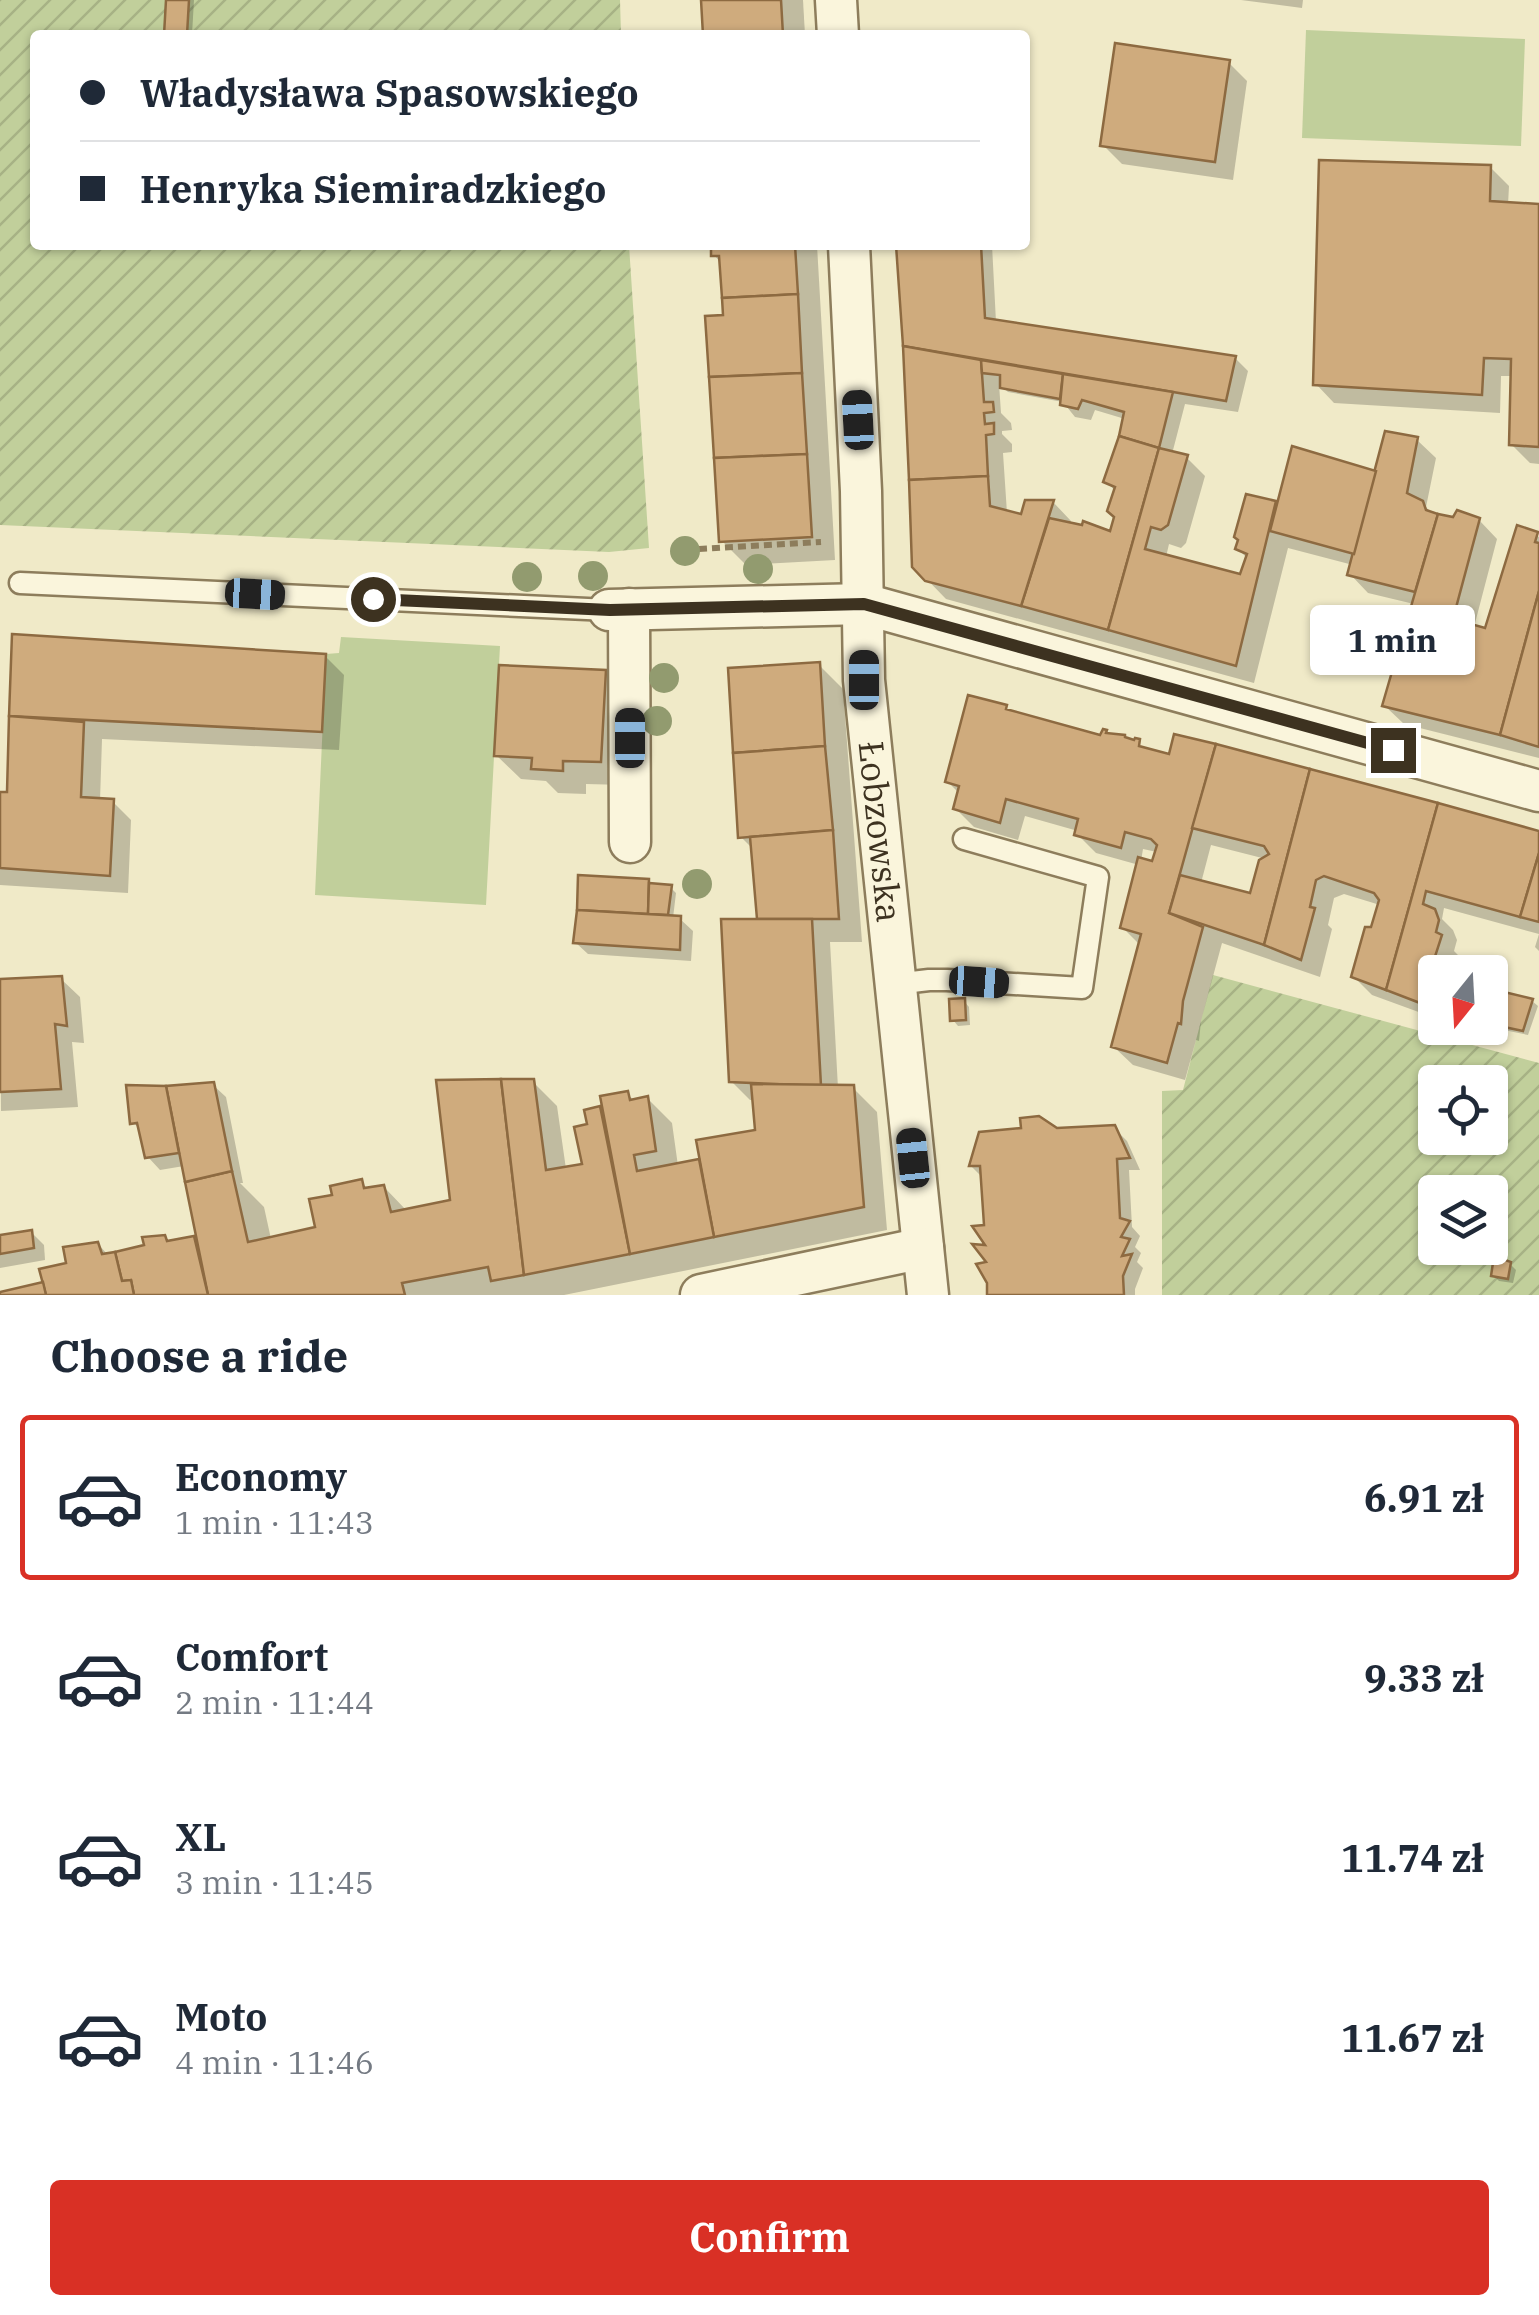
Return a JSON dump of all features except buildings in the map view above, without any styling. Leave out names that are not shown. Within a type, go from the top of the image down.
[{"type":"street","points":[[836,0],[838,30]]},
{"type":"street","name":"Łobzowska","points":[[848,250],[861,491],[864,680],[928,1295]]},
{"type":"street","points":[[630,842],[620,610],[864,604],[1539,791]]},
{"type":"street","points":[[701,1295],[923,1248]]},
{"type":"lane","points":[[20,583],[620,610]]},
{"type":"lane","points":[[895,984],[947,980],[1082,988],[1098,877],[964,839]]},
{"type":"path","points":[[698,550],[767,542],[822,542]]},
{"type":"green space","points":[[0,0],[620,0],[621,30],[30,30],[30,250],[629,250],[649,548],[609,552],[0,525]]},
{"type":"green space","points":[[1306,30],[1525,39],[1521,146],[1302,138]]},
{"type":"green space","points":[[341,637],[500,646],[486,905],[315,895],[326,654],[339,653]]},
{"type":"green space","points":[[1213,975],[1418,1030],[1418,1045],[1472,1045],[1539,1063],[1539,1295],[1162,1295],[1162,1091],[1183,1090]]},
{"type":"route","points":[[373,599],[610,610],[864,604],[1393,750]]}]
